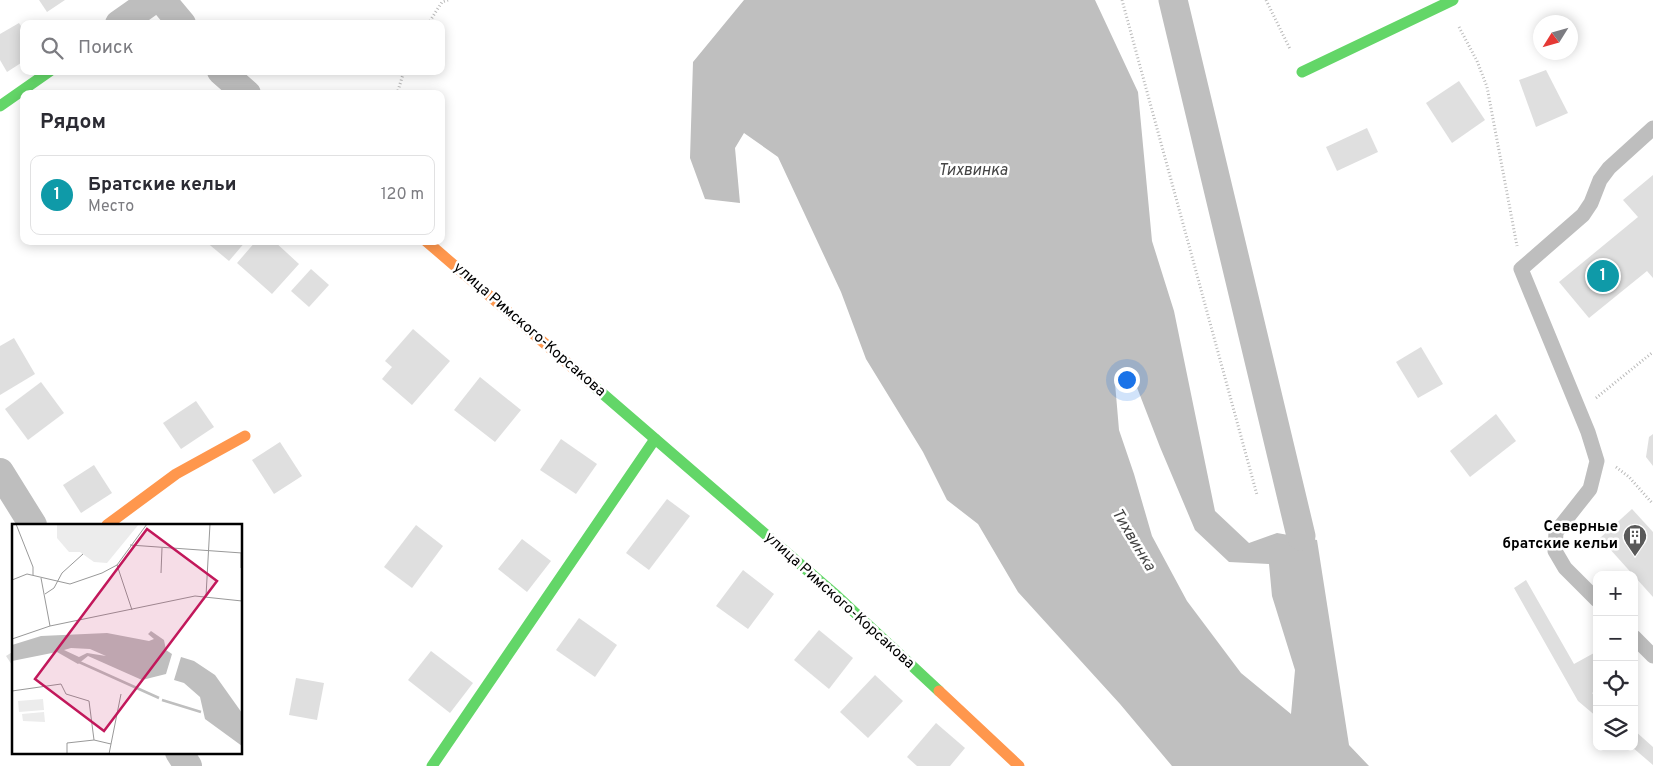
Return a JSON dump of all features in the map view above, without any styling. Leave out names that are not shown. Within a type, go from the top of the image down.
[{"type":"street","points":[[125,20],[153,0]]},
{"type":"street","points":[[162,0],[179,20]]},
{"type":"street","points":[[1302,72],[1450,2]]},
{"type":"street","points":[[23,90],[44,75]]},
{"type":"street","points":[[226,75],[242,90]]},
{"type":"street","points":[[0,106],[20,92]]},
{"type":"street","name":"улица Римского-Корсакова","points":[[431,245],[837,596],[1019,766]]},
{"type":"street","points":[[108,524],[176,474],[245,436]]},
{"type":"street","points":[[432,766],[655,439]]},
{"type":"street","points":[[0,472],[32,524]]},
{"type":"street","points":[[180,754],[188,766]]},
{"type":"lane","points":[[1593,596],[1565,568],[1555,550],[1556,532],[1590,489],[1597,461],[1580,411],[1521,269],[1582,215],[1591,203],[1600,180],[1609,168],[1653,128]]},
{"type":"lane","points":[[1638,641],[1653,656]]},
{"type":"path","points":[[431,20],[442,2],[448,0]]},
{"type":"path","points":[[1122,0],[1257,495]]},
{"type":"path","points":[[1266,0],[1284,36]]},
{"type":"path","points":[[1450,2],[1487,87],[1521,269]]},
{"type":"path","points":[[399,90],[403,75]]},
{"type":"path","points":[[1580,411],[1653,352]]},
{"type":"path","points":[[1597,461],[1612,464],[1629,477],[1653,504]]},
{"type":"water","name":"Тихвинка","points":[[744,0],[1095,0],[1138,92],[1152,241],[1174,311],[1215,511],[1249,543],[1277,533],[1317,540],[1349,745],[1369,766],[1172,766],[1120,704],[1018,592],[978,524],[947,500],[923,452],[866,359],[841,292],[778,157],[744,133],[735,148],[740,203],[705,199],[690,158],[693,62]],"holes":[[[1115,383],[1136,385],[1195,530],[1229,562],[1269,564],[1272,596],[1295,670],[1291,714],[1241,673],[1187,601],[1152,536],[1119,430]]]},
{"type":"building","points":[[39,0],[65,0],[47,12]]},
{"type":"building","points":[[19,23],[20,25],[20,64],[7,72],[0,60],[0,34]]},
{"type":"building","points":[[1546,70],[1568,113],[1536,127],[1519,80]]},
{"type":"building","points":[[1459,81],[1485,120],[1452,143],[1426,103]]},
{"type":"building","points":[[1367,128],[1378,152],[1337,171],[1326,147]]},
{"type":"building","points":[[1653,175],[1653,278],[1647,271],[1589,318],[1559,282],[1638,217],[1623,200]]},
{"type":"building","points":[[210,245],[243,245],[229,261]]},
{"type":"building","points":[[253,245],[278,245],[299,264],[272,294],[237,263]]},
{"type":"building","points":[[311,269],[329,285],[309,307],[291,291]]},
{"type":"building","points":[[413,329],[450,361],[412,405],[382,379],[392,367],[385,361]]},
{"type":"building","points":[[14,338],[35,374],[0,395],[0,346]]},
{"type":"building","points":[[1421,347],[1443,384],[1418,398],[1396,362]]},
{"type":"building","points":[[480,377],[521,410],[495,442],[454,410]]},
{"type":"building","points":[[41,382],[64,413],[28,440],[5,409]]},
{"type":"building","points":[[196,401],[214,427],[181,449],[163,423]]},
{"type":"building","points":[[1496,414],[1516,441],[1470,477],[1450,451]]},
{"type":"building","points":[[1653,434],[1653,466],[1646,457],[1649,437]]},
{"type":"building","points":[[561,439],[597,464],[576,494],[540,470]]},
{"type":"building","points":[[280,442],[302,476],[274,494],[252,460]]},
{"type":"building","points":[[94,465],[112,493],[81,513],[63,485]]},
{"type":"building","points":[[667,499],[690,516],[649,570],[626,553]]},
{"type":"building","name":"Северные братские кельи","points":[[1632,509],[1653,532],[1653,597],[1638,580],[1638,571],[1630,571],[1600,538]]},
{"type":"building","points":[[416,525],[443,546],[412,588],[384,567]]},
{"type":"building","points":[[522,539],[551,561],[527,592],[498,569]]},
{"type":"building","points":[[743,570],[774,594],[748,629],[716,606]]},
{"type":"building","points":[[1526,580],[1574,664],[1593,654],[1593,714],[1578,701],[1514,588]]},
{"type":"building","points":[[579,618],[617,645],[595,677],[556,650]]},
{"type":"building","points":[[819,630],[853,658],[829,689],[794,660]]},
{"type":"building","points":[[431,651],[473,683],[450,713],[408,680]]},
{"type":"building","points":[[12,652],[12,665],[6,656]]},
{"type":"building","points":[[875,675],[903,701],[868,738],[840,712]]},
{"type":"building","points":[[296,678],[324,683],[317,720],[289,715]]},
{"type":"building","points":[[936,723],[965,748],[950,766],[917,766],[907,757]]},
{"type":"building","points":[[1638,734],[1653,747],[1653,765],[1637,751]]},
{"type":"waterway","points":[[1173,0],[1301,536]]},
{"type":"traffic: fast","points":[[1302,72],[1453,0]]},
{"type":"traffic: fast","points":[[23,90],[44,75]]},
{"type":"traffic: fast","points":[[0,106],[20,92]]},
{"type":"traffic: fast","points":[[595,387],[837,596],[939,691]]},
{"type":"traffic: fast","points":[[432,766],[655,439]]},
{"type":"traffic: slow","points":[[431,245],[595,387]]},
{"type":"traffic: slow","points":[[108,524],[176,474],[245,436]]},
{"type":"traffic: slow","points":[[939,691],[1019,766]]},
{"type":"place","name":"Братские кельи","points":[[1603,276]]},
{"type":"place","name":"Северные братские кельи","points":[[1635,557]]}]
